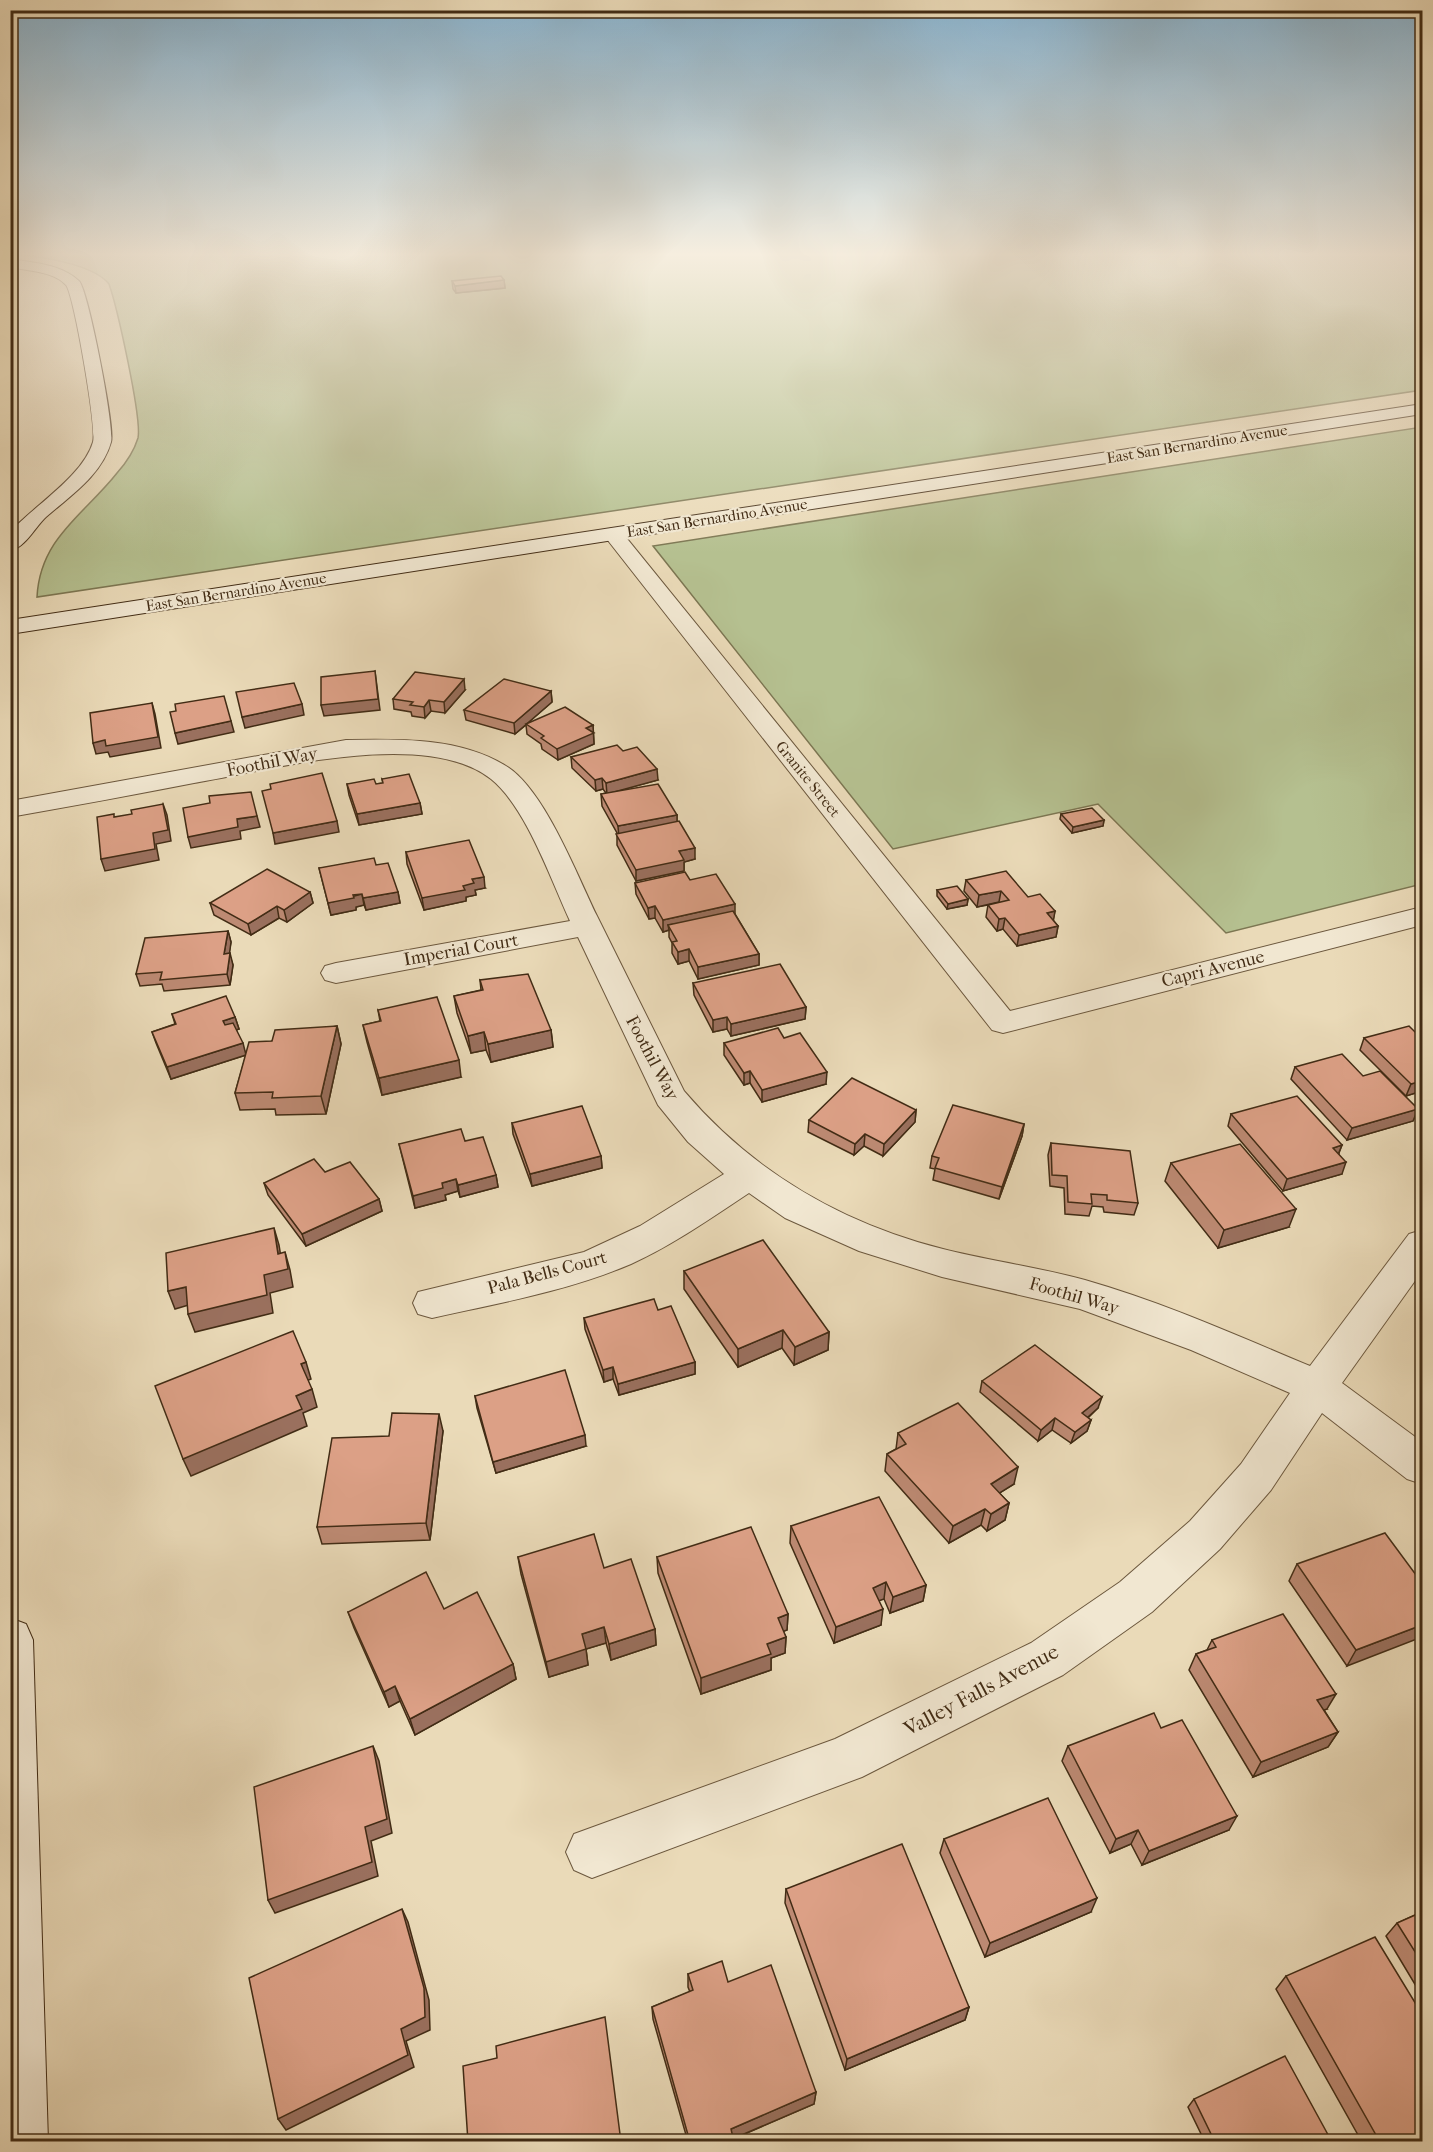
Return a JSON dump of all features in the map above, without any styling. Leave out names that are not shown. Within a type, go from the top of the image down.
[{"type":"street","points":[[10,545],[37,515],[79,479],[94,459],[103,440],[91,352]]},
{"type":"street","name":"East San Bernardino Avenue","points":[[10,627],[1422,409]]},
{"type":"street","name":"Granite Street","points":[[613,534],[1003,1023]]},
{"type":"street","name":"Foothil Way","points":[[10,809],[346,748],[399,746],[443,751],[476,762],[500,775],[514,786],[539,826],[670,1097],[700,1133],[749,1175],[798,1208],[872,1241],[942,1263],[1084,1295],[1205,1339],[1317,1387],[1422,1466]]},
{"type":"street","name":"Capri Avenue","points":[[1003,1023],[1422,916]]},
{"type":"street","name":"Imperial Court","points":[[336,973],[586,927]]},
{"type":"street","name":"Pala Bells Court","points":[[432,1303],[574,1270],[617,1253],[651,1237],[749,1175]]},
{"type":"street","name":"Valley Falls Avenue","points":[[592,1852],[844,1760],[1047,1659],[1136,1597],[1205,1535],[1256,1477],[1317,1387],[1422,1244]]},
{"type":"street","points":[[10,1640],[19,2142]]},
{"type":"green space","points":[[126,352],[1422,352],[1422,390],[37,597],[40,576],[55,543],[127,461],[138,438],[136,409]]},
{"type":"green space","points":[[1422,427],[1422,884],[1226,933],[1098,804],[893,849],[653,546]]},
{"type":"building","points":[[375,671],[378,699],[321,705],[321,677]]},
{"type":"building","points":[[415,672],[464,679],[444,702],[429,700],[424,707],[410,705],[413,702],[393,699]]},
{"type":"building","points":[[504,679],[551,691],[514,723],[464,710]]},
{"type":"building","points":[[294,683],[302,704],[242,717],[236,692]]},
{"type":"building","points":[[224,696],[231,721],[175,733],[170,712],[176,711],[175,704]]},
{"type":"building","points":[[152,703],[158,737],[106,746],[105,740],[93,743],[90,713]]},
{"type":"building","points":[[565,707],[593,725],[586,728],[594,733],[557,749],[541,738],[544,736],[526,724]]},
{"type":"building","points":[[617,745],[623,751],[637,747],[657,769],[606,783],[602,778],[595,780],[571,757]]},
{"type":"building","points":[[322,773],[337,821],[273,833],[262,791],[271,789],[270,784]]},
{"type":"building","points":[[409,774],[420,803],[357,814],[347,784],[374,779],[376,784],[383,783],[382,779]]},
{"type":"building","points":[[658,784],[677,815],[618,826],[601,794]]},
{"type":"building","points":[[251,792],[257,816],[237,819],[238,827],[188,837],[183,808],[210,803],[209,796]]},
{"type":"building","points":[[163,804],[168,830],[153,833],[155,849],[101,859],[97,817],[132,814],[131,810]]},
{"type":"building","points":[[1092,808],[1104,820],[1073,827],[1061,814]]},
{"type":"building","points":[[679,821],[695,848],[679,851],[684,860],[636,870],[616,834]]},
{"type":"building","points":[[469,840],[484,877],[472,879],[474,883],[463,886],[465,890],[422,898],[406,852]]},
{"type":"building","points":[[374,858],[376,865],[388,863],[398,892],[363,898],[362,894],[353,895],[354,898],[328,903],[319,868]]},
{"type":"building","points":[[267,869],[310,892],[284,910],[277,906],[248,924],[210,903]]},
{"type":"building","points":[[1006,871],[1028,897],[1040,894],[1055,911],[1047,913],[1058,926],[1019,935],[1005,918],[999,919],[988,905],[1009,900],[1001,891],[979,895],[966,880]]},
{"type":"building","points":[[685,872],[690,880],[716,874],[735,904],[663,920],[655,906],[648,908],[635,883]]},
{"type":"building","points":[[957,886],[968,899],[948,904],[937,890]]},
{"type":"building","points":[[733,911],[759,954],[698,967],[689,949],[678,952],[672,942],[677,941],[668,925]]},
{"type":"building","points":[[228,931],[224,954],[230,953],[227,974],[160,980],[162,972],[136,974],[145,938]]},
{"type":"building","points":[[780,964],[806,1007],[731,1024],[727,1017],[713,1020],[693,983]]},
{"type":"building","points":[[528,974],[551,1030],[488,1044],[484,1032],[468,1036],[454,996],[483,990],[480,980]]},
{"type":"building","points":[[226,996],[235,1017],[223,1021],[225,1025],[233,1023],[243,1043],[167,1067],[152,1032],[176,1024],[172,1014]]},
{"type":"building","points":[[437,997],[459,1060],[379,1078],[363,1025],[381,1021],[378,1010]]},
{"type":"building","points":[[337,1026],[321,1096],[272,1098],[273,1092],[235,1093],[249,1042],[272,1041],[275,1030]]},
{"type":"building","points":[[1409,1026],[1416,1033],[1422,1031],[1422,1081],[1411,1084],[1364,1038]]},
{"type":"building","points":[[778,1028],[784,1038],[800,1033],[827,1072],[762,1090],[750,1071],[744,1073],[724,1043]]},
{"type":"building","points":[[1342,1054],[1363,1076],[1380,1071],[1418,1109],[1352,1128],[1295,1067]]},
{"type":"building","points":[[852,1078],[916,1110],[884,1144],[865,1134],[855,1144],[809,1120]]},
{"type":"building","points":[[1297,1096],[1342,1145],[1333,1148],[1346,1162],[1287,1179],[1231,1114]]},
{"type":"building","points":[[953,1105],[1024,1124],[1002,1187],[935,1168],[939,1158],[932,1156]]},
{"type":"building","points":[[582,1106],[601,1156],[530,1174],[512,1123]]},
{"type":"building","points":[[461,1129],[465,1141],[483,1137],[496,1175],[458,1185],[456,1179],[442,1183],[443,1188],[413,1196],[399,1144]]},
{"type":"building","points":[[1051,1143],[1130,1151],[1138,1203],[1107,1200],[1107,1195],[1091,1194],[1092,1204],[1068,1202],[1067,1176],[1052,1175]]},
{"type":"building","points":[[1240,1144],[1296,1209],[1224,1230],[1171,1163]]},
{"type":"building","points":[[314,1159],[325,1172],[350,1162],[379,1199],[302,1234],[264,1183]]},
{"type":"building","points":[[274,1228],[278,1254],[285,1252],[288,1269],[264,1275],[267,1295],[188,1314],[186,1287],[168,1291],[166,1253]]},
{"type":"building","points":[[763,1240],[829,1332],[795,1347],[783,1330],[738,1349],[684,1271]]},
{"type":"building","points":[[654,1299],[658,1310],[671,1306],[695,1362],[618,1384],[613,1367],[603,1370],[584,1318]]},
{"type":"building","points":[[293,1331],[306,1362],[301,1364],[312,1389],[296,1396],[302,1409],[183,1459],[155,1386]]},
{"type":"building","points":[[1035,1345],[1102,1397],[1082,1413],[1091,1420],[1075,1432],[1055,1418],[1041,1430],[982,1381]]},
{"type":"building","points":[[565,1370],[585,1435],[493,1462],[475,1396]]},
{"type":"building","points":[[958,1403],[1018,1467],[991,1484],[1009,1503],[991,1514],[985,1509],[953,1526],[887,1454],[906,1444],[898,1433]]},
{"type":"building","points":[[392,1413],[439,1414],[426,1523],[317,1527],[332,1438],[389,1436]]},
{"type":"building","points":[[879,1497],[926,1585],[893,1597],[886,1582],[873,1588],[883,1609],[836,1627],[791,1526]]},
{"type":"building","points":[[751,1527],[788,1614],[778,1618],[786,1637],[767,1644],[771,1654],[701,1678],[657,1557]]},
{"type":"building","points":[[1385,1533],[1422,1583],[1422,1625],[1356,1650],[1297,1564]]},
{"type":"building","points":[[594,1534],[604,1568],[631,1559],[655,1629],[609,1644],[604,1627],[582,1634],[586,1649],[546,1662],[518,1557]]},
{"type":"building","points":[[426,1572],[444,1609],[477,1592],[513,1664],[410,1719],[395,1686],[384,1692],[348,1612]]},
{"type":"building","points":[[1283,1614],[1336,1694],[1317,1700],[1338,1732],[1261,1762],[1196,1654],[1216,1647],[1212,1640]]},
{"type":"building","points":[[1154,1713],[1161,1728],[1182,1720],[1237,1816],[1149,1851],[1138,1830],[1116,1839],[1068,1746]]},
{"type":"building","points":[[373,1746],[387,1819],[365,1827],[372,1862],[268,1900],[254,1787]]},
{"type":"building","points":[[1048,1798],[1097,1898],[990,1943],[944,1839]]},
{"type":"building","points":[[902,1844],[969,2007],[847,2059],[786,1889]]},
{"type":"building","points":[[402,1909],[424,1988],[425,2017],[401,2029],[408,2055],[278,2119],[249,1978]]},
{"type":"building","points":[[1422,1912],[1422,1963],[1397,1923]]},
{"type":"building","points":[[1375,1937],[1422,2014],[1421,2142],[1380,2142],[1286,1976]]},
{"type":"building","points":[[722,1961],[728,1982],[771,1965],[816,2092],[731,2129],[734,2142],[690,2142],[652,2007],[693,1990],[688,1974]]},
{"type":"building","points":[[605,2017],[621,2142],[468,2142],[463,2066],[497,2058],[496,2046]]},
{"type":"building","points":[[1285,2056],[1332,2142],[1215,2142],[1194,2099]]}]
